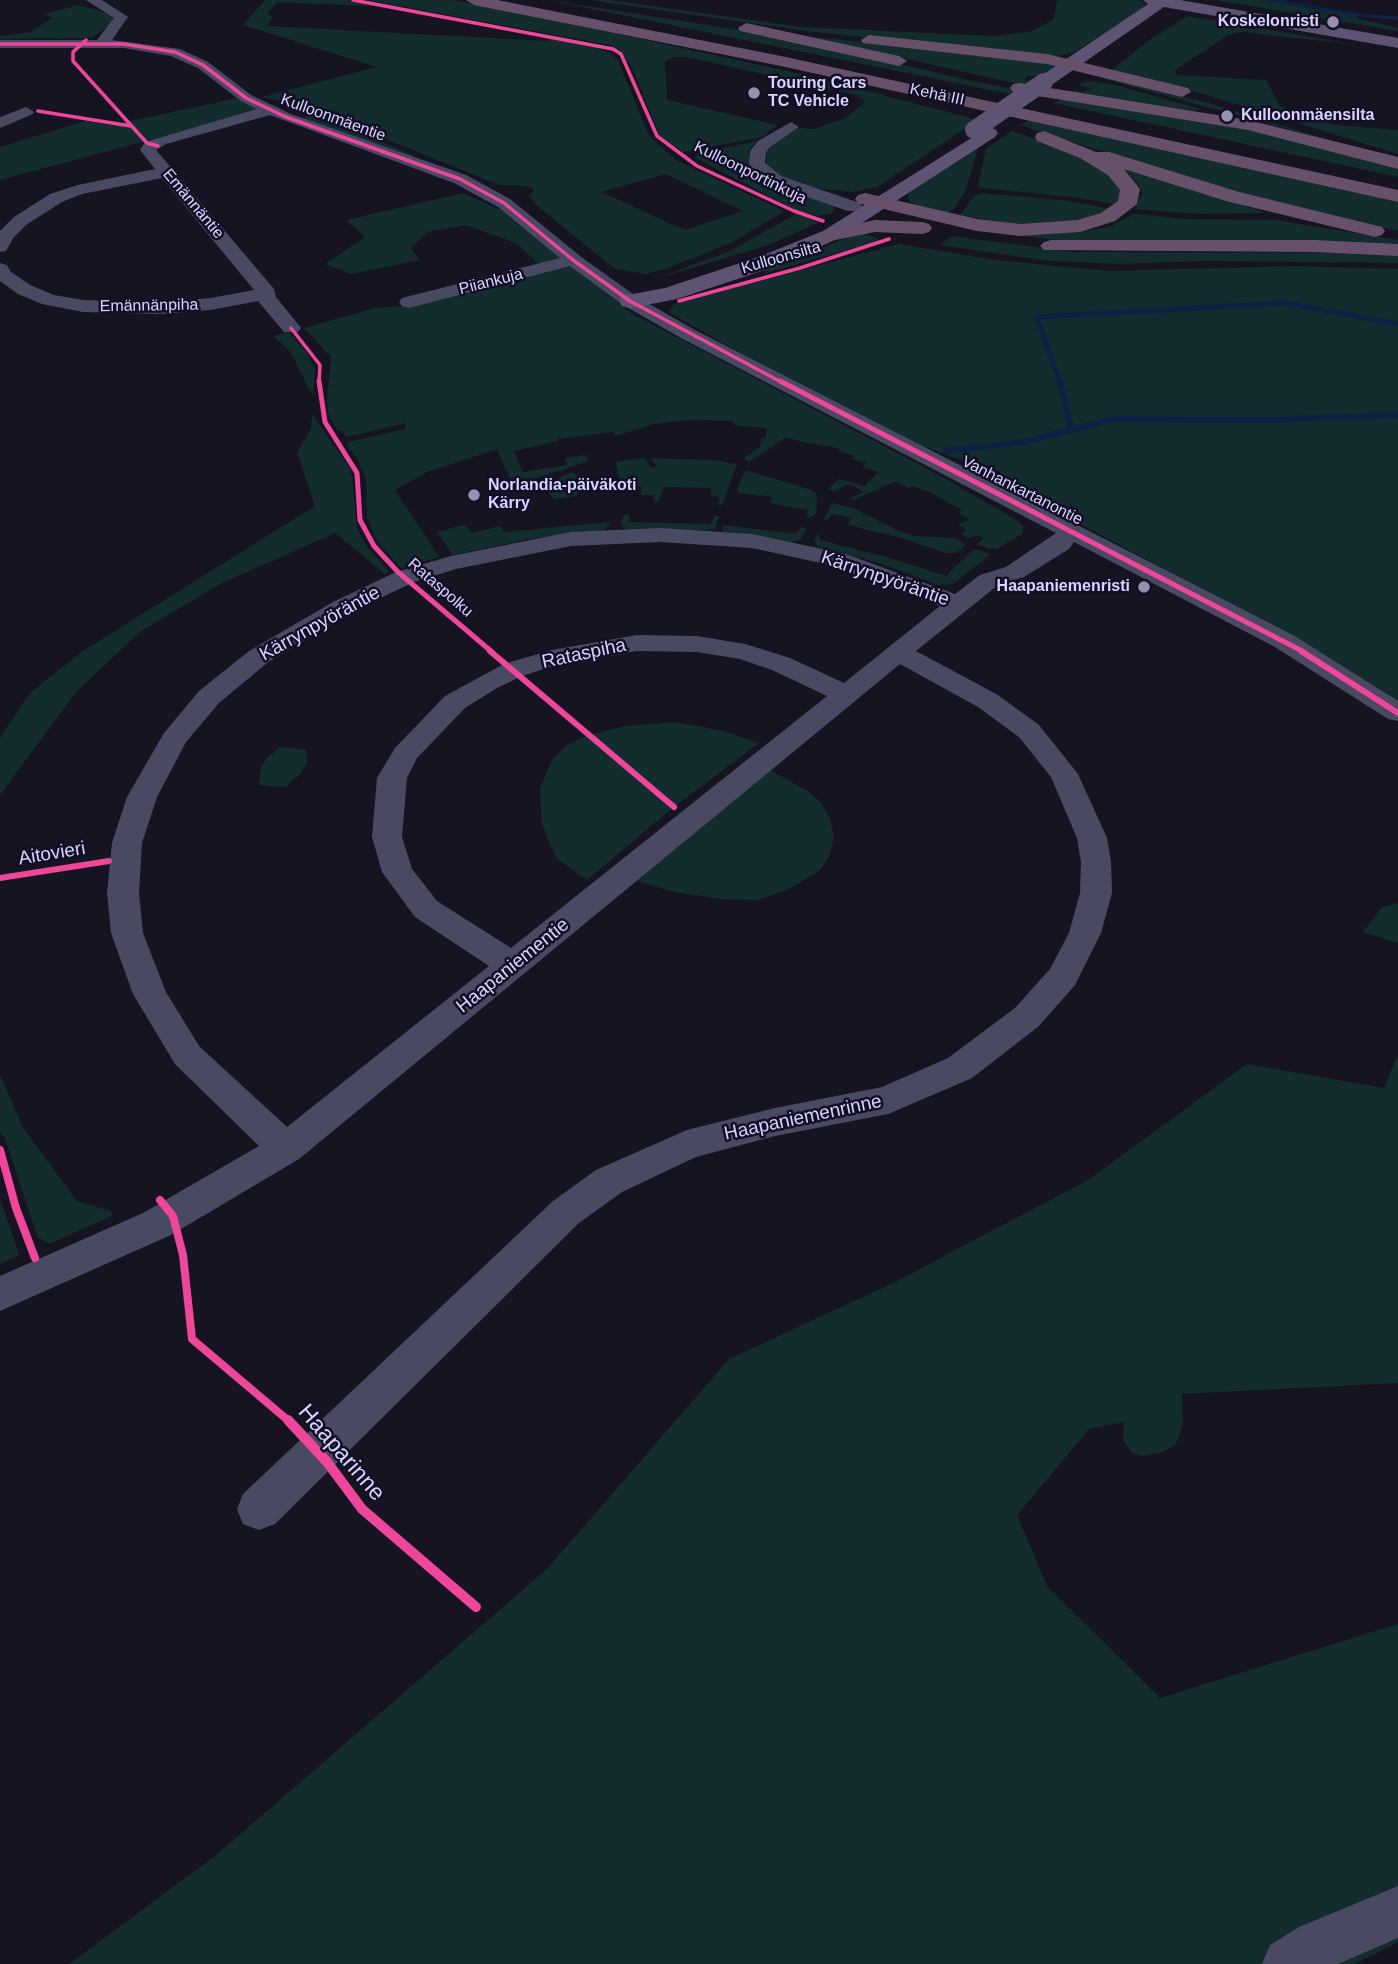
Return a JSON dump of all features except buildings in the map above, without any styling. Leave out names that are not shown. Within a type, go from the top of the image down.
[{"type":"highway","name":"Kehä III","points":[[474,0],[721,49],[1398,196]]},
{"type":"highway","name":"Kehä III","points":[[523,0],[872,70],[1398,183]]},
{"type":"highway","points":[[914,65],[831,44],[729,24],[986,51],[1077,65],[1200,97]]},
{"type":"highway","points":[[721,49],[747,58],[908,98],[1057,141],[1233,197],[1398,236]]},
{"type":"highway","points":[[997,84],[1248,125],[1398,163]]},
{"type":"highway","points":[[1227,104],[1398,158]]},
{"type":"highway","points":[[868,205],[1020,230],[1062,229],[1108,216],[1127,204],[1130,189],[1115,171],[1087,154],[1057,141]]},
{"type":"highway","points":[[868,205],[964,235]]},
{"type":"highway","points":[[830,235],[894,225],[1081,247],[1314,246],[1398,250]]},
{"type":"main road","points":[[1169,1],[1398,41]]},
{"type":"main road","name":"Kulloonsilta","points":[[630,301],[669,294],[769,261],[830,235],[868,205],[982,132],[1169,1]]},
{"type":"main road","name":"Kulloonsilta","points":[[630,301],[656,286],[766,252],[868,205]]},
{"type":"street","points":[[93,0],[121,17],[102,43]]},
{"type":"street","name":"Kulloonmäentie","points":[[0,44],[102,43],[144,45],[174,52],[203,65],[239,94],[303,125],[460,178],[503,202],[573,260],[630,301]]},
{"type":"street","points":[[0,107],[26,112],[0,123]]},
{"type":"street","name":"Emännäntie","points":[[271,110],[151,145],[148,150],[267,293],[266,298],[291,328]]},
{"type":"street","points":[[791,127],[764,144],[758,151],[757,164],[775,180],[802,190],[868,205]]},
{"type":"street","points":[[0,247],[6,235],[20,221],[33,210],[56,198],[78,190],[165,172]]},
{"type":"street","name":"Piiankuja","points":[[409,302],[573,260]]},
{"type":"street","name":"Emännänpiha","points":[[0,269],[3,275],[25,290],[49,300],[83,306],[160,308],[211,304],[267,293]]},
{"type":"street","name":"Vanhankartanontie","points":[[630,301],[688,334],[1252,625],[1332,669],[1398,713]]},
{"type":"street","name":"Haapaniementie","points":[[0,1294],[157,1224],[286,1149],[958,604],[989,580],[1015,572],[1060,544],[1070,532]]},
{"type":"street","name":"Kärrynpyöräntie","points":[[286,1149],[187,1055],[149,994],[127,933],[124,893],[127,843],[142,797],[174,739],[209,697],[258,657],[342,607],[405,577],[463,560],[571,539],[660,535],[751,541],[837,559],[958,604]]},
{"type":"street","name":"Rataspiha","points":[[514,964],[492,953],[426,909],[397,872],[387,837],[392,778],[405,754],[455,702],[486,681],[513,670],[602,647],[636,643],[697,644],[745,652],[781,664],[848,695]]},
{"type":"street","name":"Haapaniemenrinne","points":[[259,1509],[566,1212],[609,1181],[687,1144],[775,1122],[888,1100],[960,1068],[1027,1017],[1063,976],[1085,933],[1096,893],[1096,862],[1087,825],[1064,774],[1029,732],[988,701],[899,653]]},
{"type":"street","points":[[1332,669],[1362,671],[1398,684]]},
{"type":"street","points":[[1289,1964],[1318,1946],[1398,1912]]},
{"type":"green space","points":[[265,0],[346,0],[372,6],[277,2],[267,14],[273,17],[267,26],[548,41],[549,38],[597,47],[617,58],[649,136],[676,160],[784,211],[731,243],[665,269],[646,274],[615,269],[535,204],[529,196],[534,190],[527,186],[499,185],[349,124],[323,109],[262,97],[377,67],[243,25]],"holes":[[[666,174],[743,211],[685,230],[601,192]]]},
{"type":"green space","points":[[367,0],[452,0],[559,21],[810,76],[978,120],[877,187],[852,192],[813,188],[778,176],[766,165],[767,151],[771,145],[798,128],[814,129],[844,119],[865,102],[857,95],[686,57],[673,57],[665,62],[667,100],[777,125],[762,137],[683,152],[660,136],[632,68],[620,50],[610,45]]},
{"type":"green space","points":[[548,0],[791,38],[1022,91],[1015,95]]},
{"type":"green space","points":[[590,0],[609,0],[801,27],[995,36],[1033,31],[1054,19],[1057,0],[1140,0],[1146,4],[1141,11],[1072,53],[1052,57],[806,31]]},
{"type":"green space","points":[[1216,0],[1276,0],[1359,15],[1356,18],[1398,28],[1398,31]]},
{"type":"green space","points":[[78,5],[106,13],[113,18],[112,24],[91,38],[0,39],[0,36],[31,32],[52,18],[45,14]]},
{"type":"green space","points":[[1188,16],[1358,45],[1242,32],[1228,35],[1175,70],[1177,75],[1266,80],[1280,106],[1335,125],[1398,130],[1398,154],[1207,95],[1112,70],[1152,38]]},
{"type":"green space","points":[[810,37],[996,54],[1056,65],[1042,77],[1028,76],[1024,80],[1035,82],[1027,86]]},
{"type":"green space","points":[[1104,75],[1211,104],[1343,144],[1101,78]]},
{"type":"green space","points":[[1087,81],[1116,85],[1200,109],[1197,111],[1069,93],[1074,90],[1084,92],[1090,88],[1078,85]]},
{"type":"green space","points":[[238,98],[261,110],[0,180],[0,147],[86,121],[112,125]]},
{"type":"green space","points":[[1063,98],[1230,124],[1398,166],[1398,177],[1054,103]]},
{"type":"green space","points":[[322,113],[338,123],[415,156],[398,154],[301,118]]},
{"type":"green space","points":[[1030,120],[1398,202],[1398,231],[1311,214],[1173,174],[1020,125]]},
{"type":"green space","points":[[1012,131],[1058,147],[1104,170],[1120,186],[1120,199],[1115,204],[981,188],[978,185],[986,149]]},
{"type":"green space","points":[[757,141],[748,151],[751,167],[833,204],[833,213],[817,216],[796,210],[695,158],[698,153]]},
{"type":"green space","points":[[979,144],[966,190],[954,209],[947,214],[908,200],[909,193],[916,187]]},
{"type":"green space","points":[[1116,165],[1267,213],[1199,214],[1135,209],[1142,194],[1140,187],[1127,172]]},
{"type":"green space","points":[[463,193],[501,210],[633,314],[939,475],[1018,521],[1023,526],[1023,533],[997,549],[989,549],[977,544],[984,538],[977,535],[969,538],[961,534],[967,530],[958,525],[969,519],[959,513],[962,510],[930,492],[913,486],[908,488],[896,481],[854,500],[849,499],[864,492],[849,484],[834,491],[828,489],[839,479],[864,486],[878,472],[862,467],[866,463],[852,459],[854,456],[839,451],[840,449],[785,438],[749,462],[744,458],[760,447],[761,438],[766,438],[766,428],[733,425],[732,421],[691,420],[654,424],[615,436],[613,432],[558,439],[514,451],[523,472],[567,465],[565,458],[585,455],[588,461],[519,484],[512,483],[497,449],[427,472],[395,490],[439,557],[401,568],[377,541],[367,518],[366,479],[357,458],[347,446],[348,442],[406,429],[406,423],[346,437],[342,431],[338,431],[328,414],[331,357],[304,328],[375,308],[416,305],[547,272],[516,243],[466,225],[428,232],[411,248],[420,260],[351,274],[325,264],[365,237],[346,220]]},
{"type":"green space","points":[[983,193],[1070,201],[1110,209],[1088,218],[1062,223],[1014,224],[960,215],[974,196]]},
{"type":"green space","points":[[796,214],[820,222],[766,246],[655,279],[730,251]]},
{"type":"green space","points":[[1134,214],[1187,219],[1276,220],[1398,240],[1398,246],[1055,240],[964,228],[1052,232],[1091,230],[1109,227]]},
{"type":"green space","points":[[859,233],[875,237],[879,241],[756,276],[766,273],[763,271]]},
{"type":"green space","points":[[951,236],[1073,252],[1398,253],[1398,263],[1208,261],[1119,264],[1049,261],[940,245]]},
{"type":"green space","points":[[899,244],[994,260],[1109,271],[1295,266],[1398,269],[1398,703],[1378,688],[1258,619],[1071,519],[1060,507],[1014,480],[982,463],[972,464],[920,445],[746,356],[668,312],[674,304]]},
{"type":"green space","points":[[289,332],[307,353],[315,370],[313,397],[290,351],[273,336]]},
{"type":"green space","points":[[312,414],[351,470],[357,528],[366,545],[389,572],[385,574],[335,533],[220,584],[141,631],[76,692],[0,795],[0,738],[30,693],[83,651],[315,506],[297,452],[311,429]]},
{"type":"green space","points":[[644,458],[651,467],[658,467],[650,458],[711,460],[737,464],[722,505],[718,505],[720,497],[711,496],[711,488],[664,487],[658,502],[654,502],[654,495],[641,495],[641,487],[620,486],[616,462]]},
{"type":"green space","points":[[745,470],[812,490],[816,493],[817,511],[810,518],[806,516],[809,510],[770,503],[773,497],[739,493],[737,490]]},
{"type":"green space","points":[[571,472],[577,475],[577,496],[554,499],[543,486]]},
{"type":"green space","points":[[832,503],[853,508],[914,536],[955,538],[966,545],[956,553],[945,553],[902,538],[848,525],[851,518],[833,514],[826,521],[824,519]]},
{"type":"green space","points":[[625,514],[629,515],[629,522],[711,524],[715,516],[719,516],[715,529],[710,530],[629,530],[624,528],[621,522]]},
{"type":"green space","points":[[611,522],[604,530],[530,539],[453,555],[437,532],[465,525],[472,533],[500,526],[504,532]]},
{"type":"green space","points":[[724,525],[795,534],[802,527],[807,529],[800,540],[789,542],[726,533],[722,530]]},
{"type":"green space","points":[[820,533],[820,540],[946,576],[974,549],[991,554],[953,584],[938,585],[882,564],[817,546],[814,539]]},
{"type":"green space","points":[[673,722],[720,730],[759,743],[674,807],[587,880],[556,858],[542,825],[540,788],[552,760],[567,745],[588,735],[626,726]]},
{"type":"green space","points":[[280,747],[306,750],[307,763],[300,774],[285,787],[259,785],[261,767]]},
{"type":"green space","points":[[770,770],[809,792],[821,803],[830,818],[834,837],[830,855],[820,870],[788,890],[756,900],[678,893],[634,880]]},
{"type":"green space","points":[[1398,903],[1398,943],[1363,932],[1382,907]]},
{"type":"green space","points":[[1398,1055],[1398,1383],[1182,1394],[1183,1425],[1176,1444],[1160,1453],[1143,1456],[1132,1453],[1123,1440],[1124,1422],[1089,1429],[1017,1515],[1047,1586],[1160,1698],[1398,1624],[1398,1942],[1354,1964],[69,1964],[215,1856],[547,1569],[729,1359],[893,1283],[1088,1180],[1247,1064],[1384,1088]]},
{"type":"green space","points":[[0,1075],[23,1128],[77,1201],[111,1211],[112,1216],[51,1243],[44,1242],[37,1236],[5,1138],[0,1132]]},
{"type":"green space","points":[[0,1199],[19,1255],[0,1264]]},
{"type":"waterway","points":[[1271,0],[1357,15],[1398,18]]},
{"type":"waterway","points":[[1060,383],[1037,317],[1285,303],[1398,324]]},
{"type":"waterway","points":[[1060,381],[1071,429]]},
{"type":"waterway","points":[[945,451],[1024,442],[1114,419],[1268,420],[1398,415]]},
{"type":"cycle path","name":"Kulloonportinkuja","points":[[353,0],[613,49],[621,54],[657,136],[697,166],[794,211],[823,221]]},
{"type":"cycle path","points":[[86,40],[73,52],[73,61],[147,143],[158,146]]},
{"type":"cycle path","points":[[0,44],[124,44],[175,52],[203,65],[246,98],[286,117],[460,179],[504,203],[573,260],[630,301],[688,334],[1284,641],[1398,713]]},
{"type":"cycle path","points":[[38,111],[131,126]]},
{"type":"cycle path","points":[[679,301],[800,268],[889,239]]},
{"type":"cycle path","name":"Rataspolku","points":[[291,328],[320,365],[318,390],[325,422],[357,473],[360,520],[374,546],[398,572],[674,807]]},
{"type":"cycle path","name":"Aitovieri","points":[[0,878],[109,861]]},
{"type":"cycle path","points":[[0,1150],[16,1208],[35,1258]]},
{"type":"cycle path","name":"Haaparinne","points":[[160,1200],[173,1216],[183,1255],[192,1339],[284,1416],[327,1462],[362,1509],[476,1607]]},
{"type":"place","name":"Koskelonristi","points":[[1333,22]]},
{"type":"place","name":"Touring Cars TC Vehicle","points":[[754,93]]},
{"type":"place","name":"Kulloonmäensilta","points":[[1227,116]]},
{"type":"place","name":"Norlandia-päiväkoti Kärry","points":[[474,495]]},
{"type":"place","name":"Haapaniemenristi","points":[[1144,587]]}]
